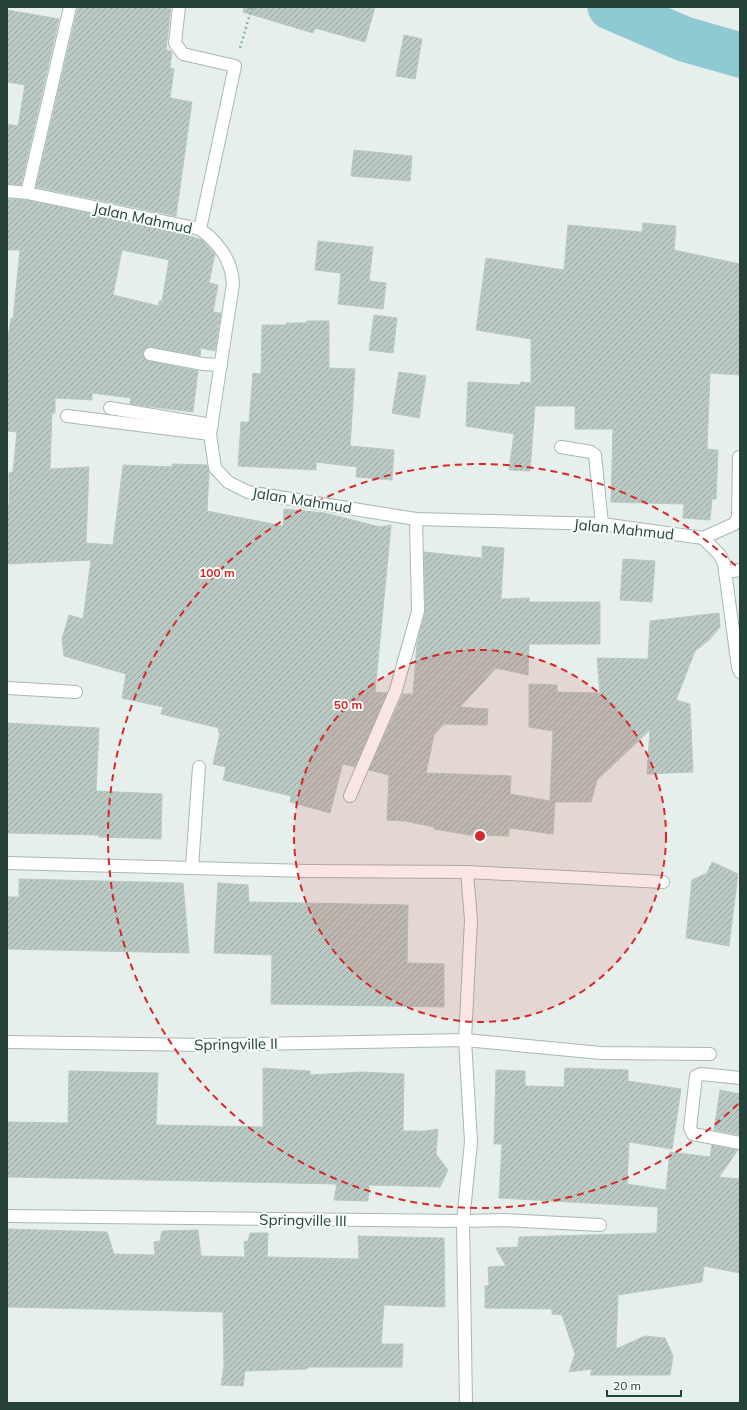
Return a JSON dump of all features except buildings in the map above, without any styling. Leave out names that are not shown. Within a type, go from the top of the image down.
[{"type":"street","points":[[27,193],[70,7]]},
{"type":"street","points":[[180,7],[175,44],[178,50],[183,54],[235,66],[200,229]]},
{"type":"street","name":"Jalan Mahmud","points":[[7,191],[27,193],[200,229],[220,248],[233,272],[233,284],[211,430],[215,468],[224,479],[239,488],[248,492],[416,519],[602,524],[703,538]]},
{"type":"street","points":[[150,354],[203,364],[221,365]]},
{"type":"street","points":[[110,408],[211,430]]},
{"type":"street","points":[[67,416],[211,430]]},
{"type":"street","points":[[561,447],[591,452],[595,455],[602,524]]},
{"type":"street","points":[[739,457],[738,518],[734,524],[703,538],[720,554],[725,572],[738,667],[740,672]]},
{"type":"street","points":[[350,796],[396,690],[418,611],[416,519]]},
{"type":"street","points":[[725,572],[740,570]]},
{"type":"street","points":[[7,688],[76,692]]},
{"type":"street","points":[[192,867],[199,766]]},
{"type":"street","points":[[7,863],[307,871],[466,872],[663,882]]},
{"type":"street","points":[[466,872],[470,920],[465,1040],[471,1142],[463,1221],[466,1403]]},
{"type":"street","name":"Springville II","points":[[7,1042],[206,1045],[465,1040],[601,1053],[710,1054]]},
{"type":"street","points":[[740,1078],[701,1074],[696,1076],[690,1128],[693,1134],[740,1143]]},
{"type":"street","name":"Springville III","points":[[7,1216],[463,1221],[503,1220],[600,1225]]},
{"type":"path","points":[[235,66],[252,7]]},
{"type":"waterway","points":[[610,7],[684,39],[740,55]]}]
